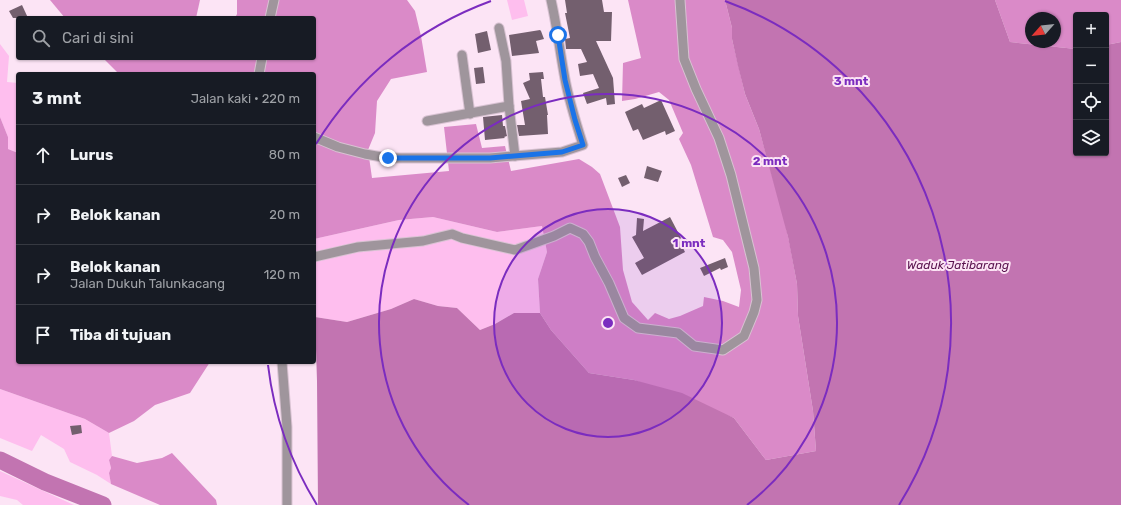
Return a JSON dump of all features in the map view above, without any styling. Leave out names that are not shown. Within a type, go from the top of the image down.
[{"type":"street","points":[[270,16],[274,0]]},
{"type":"street","points":[[316,138],[338,147],[388,158],[490,158],[562,152],[583,145],[565,80],[551,0]]},
{"type":"street","points":[[316,257],[358,247],[423,241],[452,234],[462,238],[515,250],[548,239],[570,228],[583,234],[589,242],[624,318],[638,328],[678,333],[694,346],[723,350],[744,336],[754,312],[757,300],[754,268],[731,175],[719,138],[684,59],[680,0]]},
{"type":"street","points":[[499,28],[506,61],[509,106],[515,156]]},
{"type":"street","points":[[462,55],[470,114]]},
{"type":"street","points":[[259,72],[262,60]]},
{"type":"street","points":[[427,121],[509,106]]},
{"type":"street","points":[[282,364],[287,427],[287,505]]},
{"type":"shaded area","points":[[50,0],[200,0],[196,16],[63,16]]},
{"type":"shaded area","points":[[237,0],[407,0],[415,11],[427,72],[391,79],[377,101],[375,133],[368,150],[372,178],[449,171],[444,127],[476,124],[482,148],[505,146],[511,171],[579,159],[600,174],[620,227],[623,270],[632,302],[648,320],[655,313],[669,319],[680,316],[703,306],[704,297],[723,301],[739,307],[741,290],[732,252],[723,240],[713,237],[691,165],[679,139],[683,133],[669,100],[659,92],[622,101],[623,63],[641,58],[628,0],[725,0],[732,28],[732,39],[745,94],[759,129],[784,218],[790,246],[797,284],[798,316],[813,411],[816,451],[766,460],[734,418],[634,380],[589,373],[551,330],[540,313],[538,279],[547,252],[542,226],[497,232],[433,217],[399,220],[316,239],[316,72],[117,72],[105,60],[316,60],[316,16],[236,16]]},
{"type":"shaded area","points":[[507,0],[524,0],[528,16],[512,20]]},
{"type":"shaded area","points":[[995,0],[1121,0],[1121,42],[1109,44],[1109,12],[1073,12],[1073,49],[1061,47],[1061,12],[1025,12],[1025,44],[1010,42]]},
{"type":"shaded area","points":[[0,44],[9,56],[7,82],[16,83],[16,152],[8,149],[8,137],[0,117]]},
{"type":"shaded area","points":[[0,117],[8,137],[8,149],[16,152],[16,364],[209,364],[190,393],[155,405],[134,421],[109,433],[85,419],[0,389]]},
{"type":"shaded area","points":[[433,217],[497,232],[542,226],[547,252],[538,279],[540,313],[514,313],[495,324],[480,330],[457,308],[438,306],[414,299],[391,309],[347,322],[316,317],[316,239],[399,220]]},
{"type":"shaded area","points":[[0,389],[85,419],[109,433],[112,456],[109,460],[111,468],[109,473],[111,484],[97,475],[70,462],[64,449],[41,435],[32,451],[0,438]]},
{"type":"shaded area","points":[[172,453],[216,500],[217,505],[160,505],[111,484],[109,473],[111,468],[109,460],[112,456],[137,463],[162,458]]},
{"type":"shaded area","points":[[0,471],[74,505],[23,505],[17,500],[0,496]]},
{"type":"water","name":"Waduk Jatibarang","points":[[725,0],[995,0],[1010,42],[1025,44],[1025,48],[1073,49],[1073,156],[1109,156],[1109,44],[1121,42],[1121,505],[318,505],[316,317],[347,322],[391,309],[414,299],[438,306],[457,308],[480,330],[495,324],[514,313],[540,313],[551,330],[589,373],[634,380],[682,393],[734,418],[766,460],[816,451],[813,411],[798,316],[797,284],[788,237],[759,129],[745,94],[732,39],[732,28]]},
{"type":"building","points":[[565,0],[602,0],[604,12],[612,12],[611,41],[596,41],[613,78],[615,104],[607,105],[606,98],[587,104],[583,93],[599,88],[593,74],[580,76],[578,64],[587,62],[581,49],[566,49],[565,39],[570,38],[565,13],[567,13]]},
{"type":"building","points":[[22,5],[27,16],[16,16],[16,18],[13,18],[9,11]]},
{"type":"building","points":[[540,30],[544,39],[536,41],[539,53],[512,56],[509,35]]},
{"type":"building","points":[[487,31],[491,50],[478,53],[475,34]]},
{"type":"building","points":[[483,67],[485,83],[476,84],[474,68]]},
{"type":"building","points":[[543,72],[544,79],[541,79],[543,97],[545,97],[548,115],[548,134],[519,136],[517,125],[525,125],[521,101],[530,99],[523,83],[530,80],[529,73]]},
{"type":"building","points":[[661,100],[675,131],[666,135],[665,131],[643,140],[638,129],[633,131],[625,112],[642,104],[644,108]]},
{"type":"building","points":[[502,115],[503,126],[505,126],[507,136],[504,137],[505,138],[485,140],[483,117]]},
{"type":"building","points":[[647,166],[662,171],[658,182],[644,178]]},
{"type":"building","points":[[626,175],[630,183],[622,187],[618,178]]},
{"type":"building","points":[[670,217],[681,238],[679,240],[685,252],[642,275],[635,263],[644,258],[632,237],[636,235],[637,218],[644,219],[643,231]]},
{"type":"building","points":[[725,258],[728,267],[721,270],[720,268],[704,276],[700,268]]},
{"type":"building","points":[[81,425],[82,433],[72,435],[70,426]]},
{"type":"waterway","points":[[0,460],[45,482],[103,505]]},
{"type":"route","points":[[388,158],[490,158],[562,152],[583,145],[565,80],[558,35]]}]
